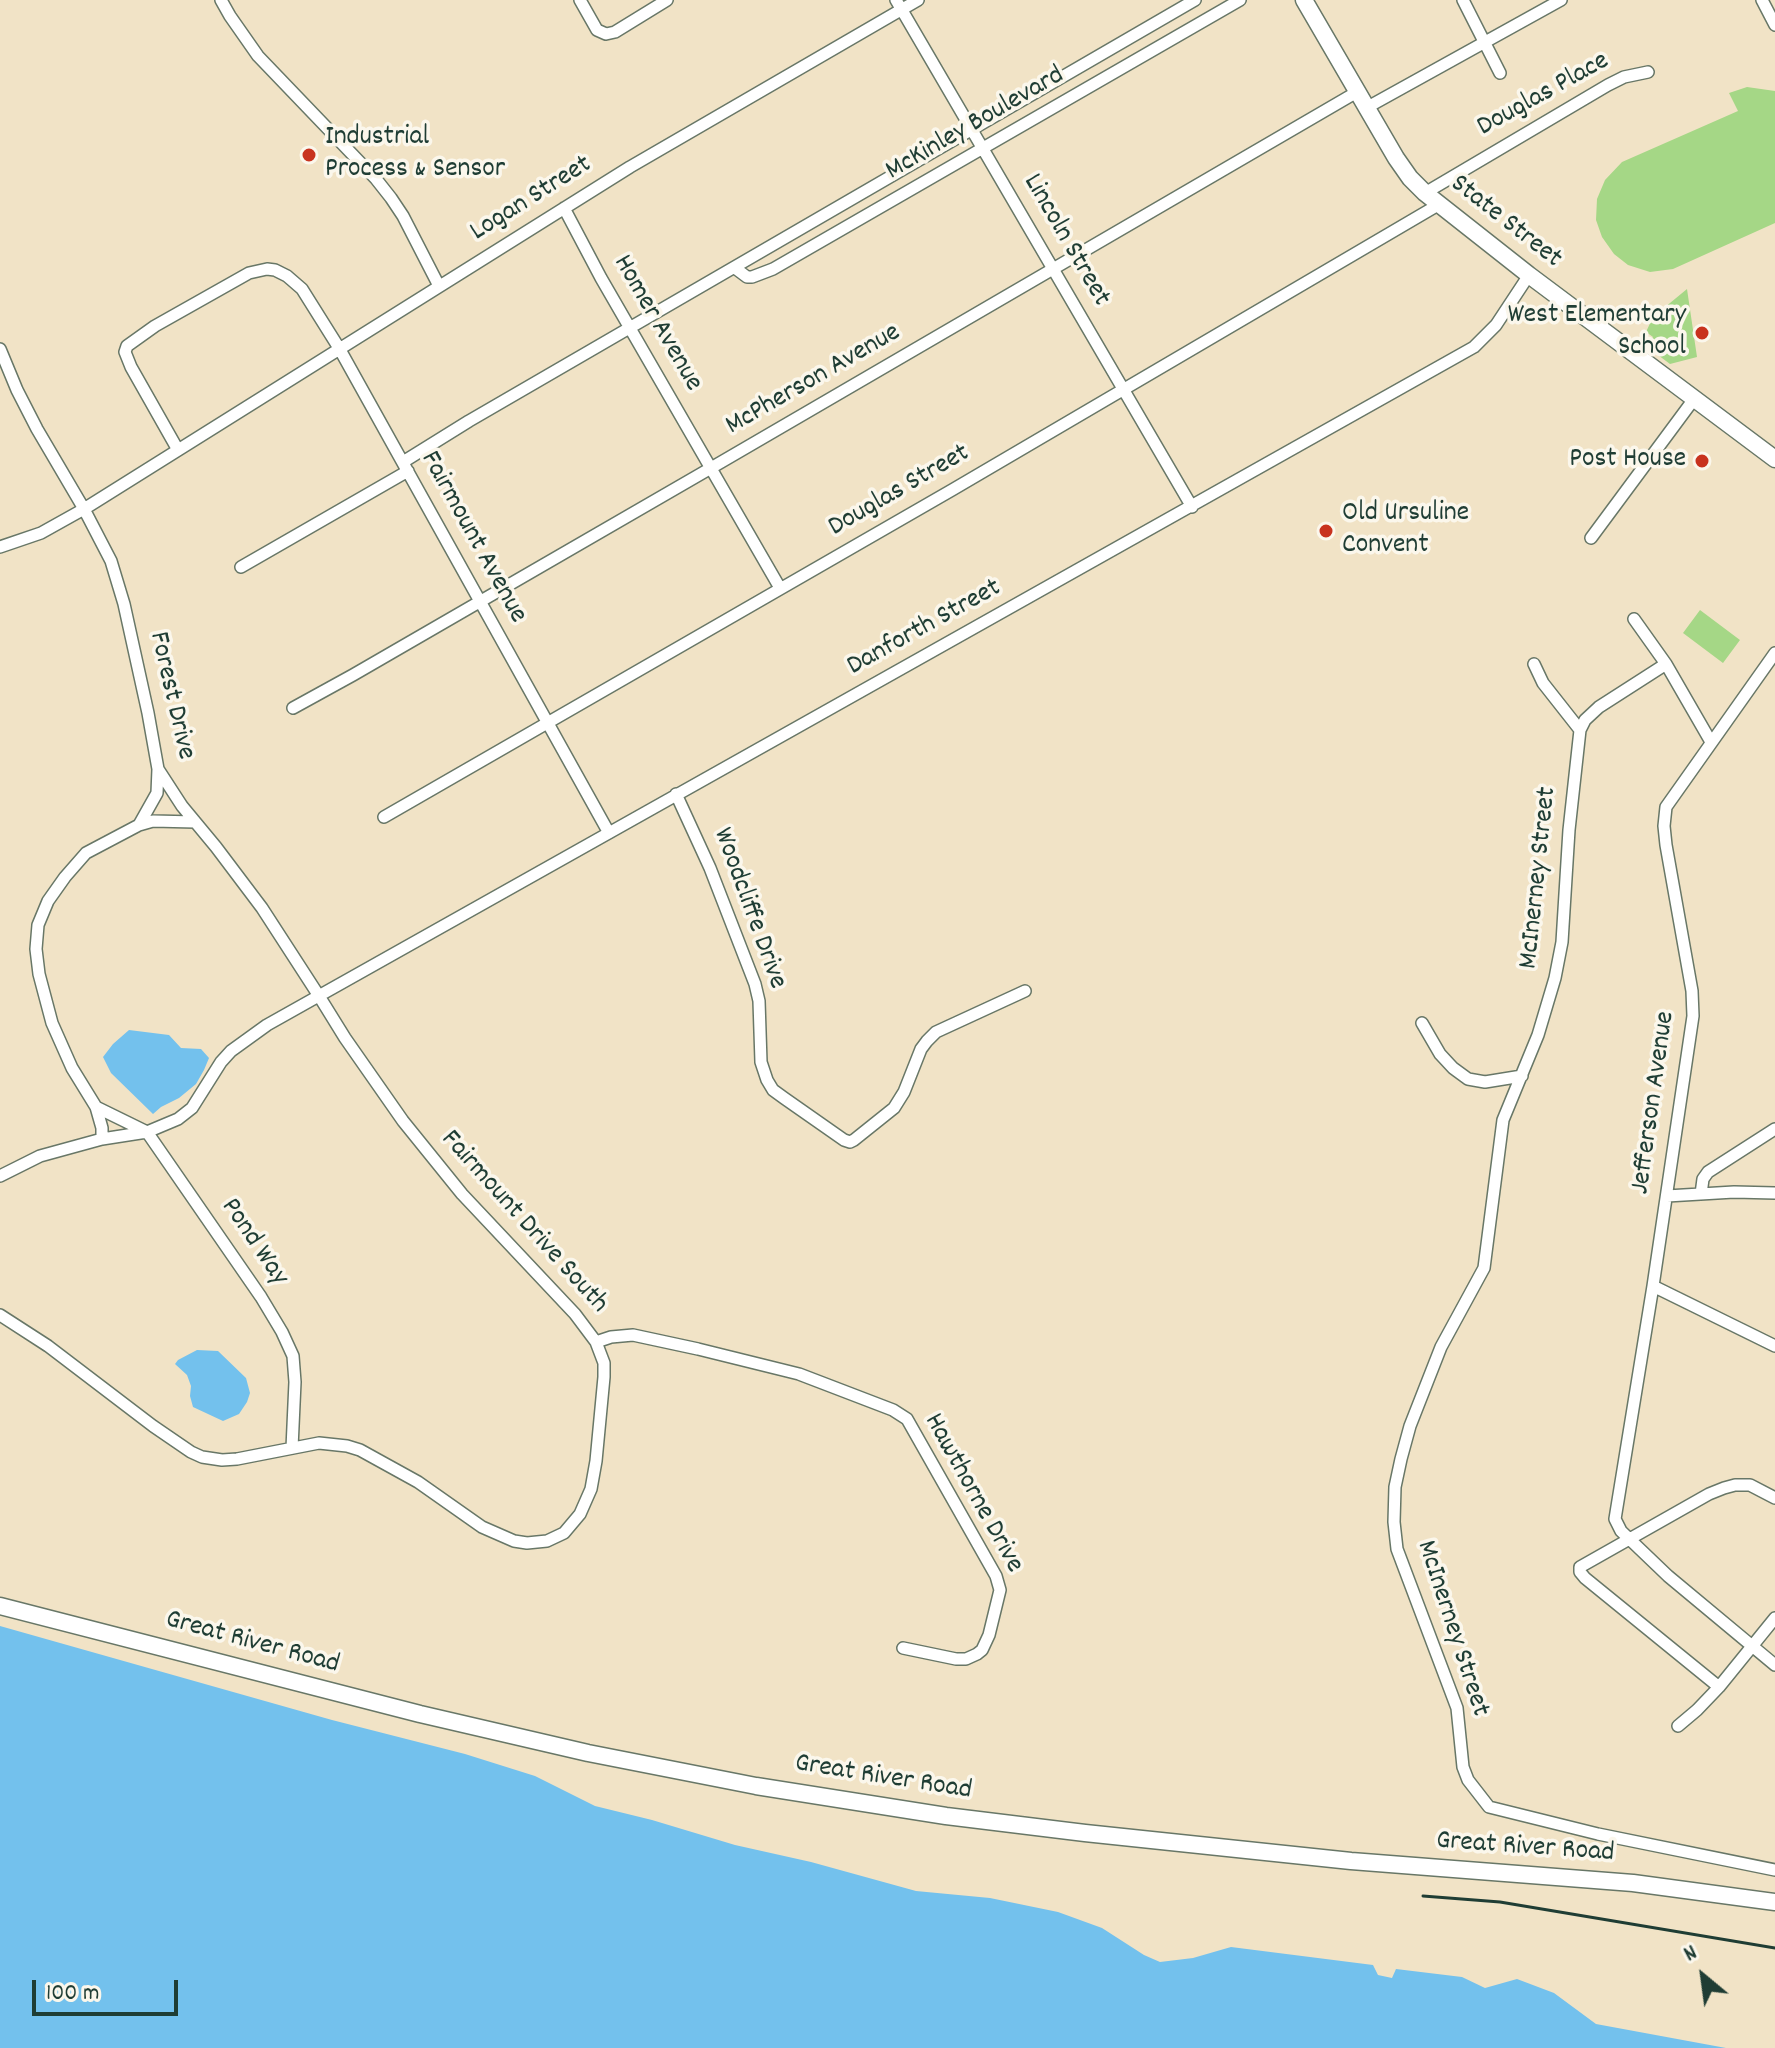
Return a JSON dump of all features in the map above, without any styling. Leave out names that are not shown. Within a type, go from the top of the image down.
[{"type":"main road","name":"State Street","points":[[1304,0],[1396,158],[1425,193],[1775,459]]},
{"type":"main road","name":"Great River Road","points":[[0,1606],[420,1714],[588,1753],[756,1786],[946,1816],[1085,1833],[1351,1861],[1633,1883],[1775,1902]]},
{"type":"street","points":[[221,0],[258,56],[391,198],[439,286]]},
{"type":"street","points":[[580,0],[597,30],[606,34],[615,32],[667,0]]},
{"type":"street","name":"Logan Street","points":[[0,547],[41,533],[84,509],[630,167],[898,5],[918,0]]},
{"type":"street","name":"McKinley Boulevard","points":[[241,567],[405,466],[469,421],[1195,0]]},
{"type":"street","name":"McKinley Boulevard","points":[[735,268],[747,277],[773,269],[983,149],[1223,4],[1240,0]]},
{"type":"street","points":[[1463,0],[1500,73]]},
{"type":"street","points":[[1366,108],[1561,0]]},
{"type":"street","points":[[1762,0],[1775,25]]},
{"type":"street","name":"Lincoln Street","points":[[898,5],[1192,507]]},
{"type":"street","name":"Douglas Place","points":[[1425,193],[1608,85],[1624,77],[1648,72]]},
{"type":"street","name":"McPherson Avenue","points":[[293,708],[1357,92]]},
{"type":"street","name":"Douglas Street","points":[[384,817],[1438,205]]},
{"type":"street","name":"Homer Avenue","points":[[564,208],[780,588]]},
{"type":"street","name":"Fairmount Avenue","points":[[178,450],[131,367],[125,352],[127,346],[155,326],[249,273],[267,269],[283,273],[302,289],[339,348],[609,833]]},
{"type":"street","name":"Danforth Street","points":[[319,996],[1474,347],[1490,333],[1529,275]]},
{"type":"street","name":"Forest Drive","points":[[0,349],[37,429],[102,541],[118,582],[158,769],[182,806],[250,891],[319,996]]},
{"type":"street","points":[[1591,538],[1694,399]]},
{"type":"street","points":[[1634,619],[1666,664],[1711,742]]},
{"type":"street","name":"Jefferson Avenue","points":[[1629,1539],[1615,1519],[1691,1042],[1693,1005],[1664,818],[1669,800],[1775,653]]},
{"type":"street","points":[[1534,664],[1543,683],[1580,730],[1585,720],[1599,707],[1666,664]]},
{"type":"street","name":"McInerney Street","points":[[1580,730],[1560,955],[1548,1006],[1503,1120],[1484,1268],[1441,1347],[1410,1426],[1395,1487],[1397,1549],[1457,1708],[1463,1767],[1468,1780],[1489,1807],[1598,1834],[1775,1870]]},
{"type":"street","points":[[139,825],[157,793],[158,769]]},
{"type":"street","name":"Woodcliffe Drive","points":[[676,794],[710,868],[755,984],[760,1015],[759,1047],[767,1080],[773,1090],[844,1140],[854,1140],[894,1108],[904,1092],[921,1049],[936,1032],[1025,991]]},
{"type":"street","points":[[102,1139],[96,1107],[72,1068],[52,1023],[39,974],[36,949],[38,925],[48,901],[86,853],[139,825],[153,821],[195,822]]},
{"type":"street","points":[[0,1176],[40,1156],[102,1139],[147,1132],[178,1119],[192,1108],[221,1062],[245,1040],[319,996]]},
{"type":"street","name":"Fairmount Drive South","points":[[0,1315],[48,1346],[153,1426],[202,1457],[237,1459],[319,1443],[334,1443],[360,1450],[418,1482],[499,1536],[527,1543],[547,1541],[564,1533],[573,1524],[591,1489],[597,1450],[604,1363],[596,1342],[575,1314],[429,1156],[319,996]]},
{"type":"street","points":[[1422,1023],[1440,1054],[1468,1079],[1485,1082],[1522,1076]]},
{"type":"street","name":"Pond Way","points":[[96,1107],[147,1132],[282,1332],[293,1356],[292,1448]]},
{"type":"street","points":[[1701,1194],[1703,1179],[1708,1172],[1775,1129]]},
{"type":"street","points":[[1667,1196],[1775,1193]]},
{"type":"street","points":[[1653,1286],[1775,1346]]},
{"type":"street","name":"Hawthorne Drive","points":[[596,1342],[633,1335],[799,1374],[893,1410],[907,1419],[996,1576],[1000,1590],[989,1635],[977,1654],[956,1659],[903,1648]]},
{"type":"street","points":[[1719,1687],[1585,1578],[1580,1567],[1709,1494],[1735,1485],[1750,1485],[1775,1498]]},
{"type":"street","points":[[1629,1539],[1699,1603],[1775,1665]]},
{"type":"street","points":[[1678,1726],[1719,1687],[1775,1618]]},
{"type":"green space","points":[[1747,87],[1775,91],[1775,223],[1673,269],[1650,272],[1628,265],[1614,254],[1602,237],[1596,220],[1597,199],[1605,180],[1622,162],[1738,111],[1729,93]]},
{"type":"green space","points":[[1687,289],[1697,357],[1670,364],[1650,349],[1654,344],[1649,343],[1653,337],[1646,332],[1653,317]]},
{"type":"green space","points":[[1700,610],[1740,640],[1723,663],[1683,633]]},
{"type":"water","points":[[129,1030],[169,1035],[181,1048],[201,1049],[209,1058],[196,1084],[153,1114],[111,1073],[103,1057]]},
{"type":"water","points":[[197,1350],[218,1351],[246,1378],[250,1393],[239,1414],[223,1421],[193,1407],[187,1375],[175,1364]]},
{"type":"water","points":[[0,1626],[332,1720],[465,1754],[535,1776],[595,1806],[735,1845],[916,1891],[990,1898],[1058,1912],[1102,1928],[1160,1962],[1193,1958],[1231,1947],[1373,1965],[1378,1975],[1392,1978],[1396,1969],[1462,1977],[1485,1988],[1517,1979],[1554,1993],[1596,2024],[1726,2048],[0,2048]]},
{"type":"railway","points":[[1423,1896],[1500,1902],[1775,1948]]},
{"type":"place","name":"Industrial Process & Sensor","points":[[309,155]]},
{"type":"place","name":"West Elementary School","points":[[1702,333]]},
{"type":"place","name":"Post House","points":[[1702,461]]},
{"type":"place","name":"Old Ursuline Convent","points":[[1326,531]]}]
